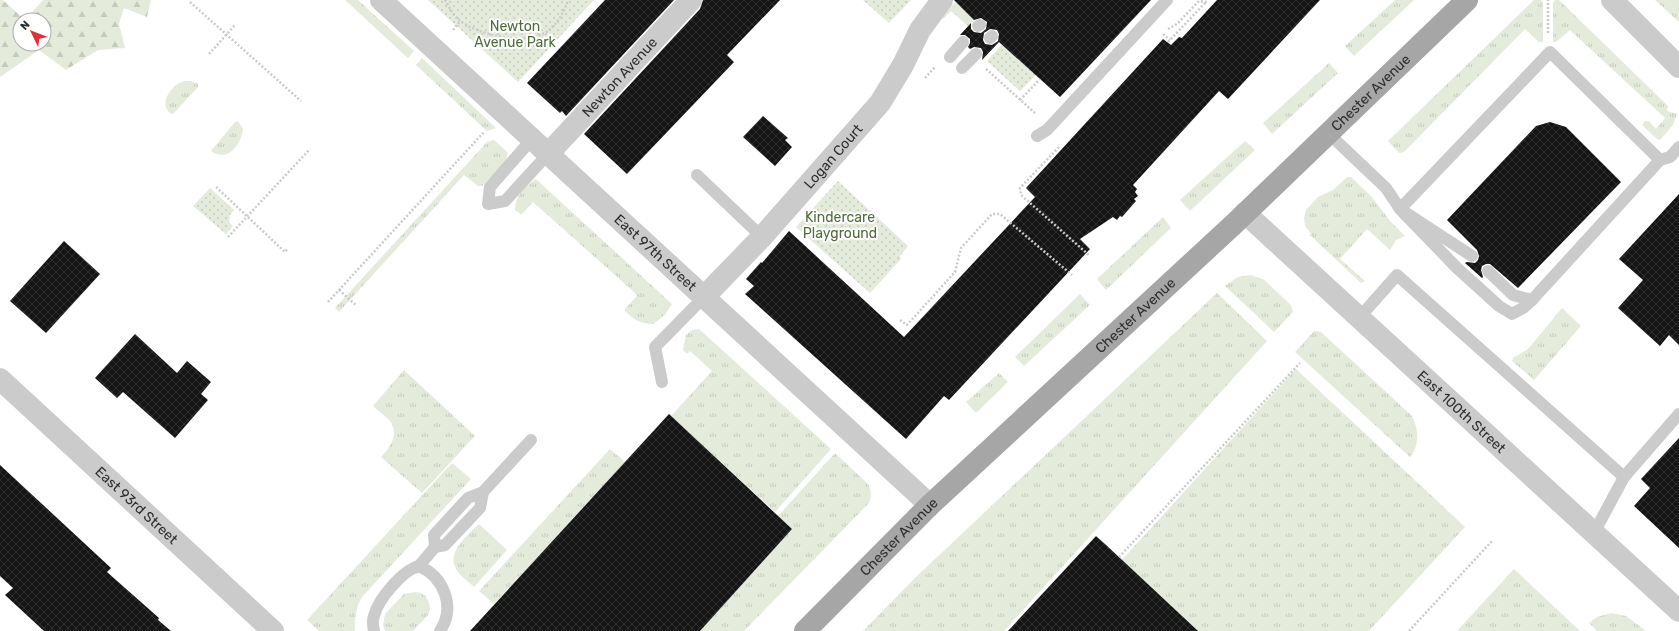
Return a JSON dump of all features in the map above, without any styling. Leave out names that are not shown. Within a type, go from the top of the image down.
[{"type":"main road","name":"Chester Avenue","points":[[805,631],[930,505],[1245,213],[1467,0]]},
{"type":"street","name":"East 97th Street","points":[[381,0],[930,505]]},
{"type":"street","name":"Newton Avenue","points":[[548,154],[691,0]]},
{"type":"street","name":"Logan Court","points":[[704,297],[762,237],[880,102],[903,65],[920,30],[942,0]]},
{"type":"street","points":[[1612,0],[1679,67]]},
{"type":"street","name":"East 100th Street","points":[[1245,213],[1679,611]]},
{"type":"street","name":"East 93rd Street","points":[[0,379],[274,631]]},
{"type":"lane","points":[[1037,136],[1047,130],[1167,0]]},
{"type":"lane","points":[[950,57],[963,42]]},
{"type":"lane","points":[[1400,209],[1550,52],[1660,160]]},
{"type":"lane","points":[[962,68],[976,54]]},
{"type":"lane","points":[[1328,133],[1386,188],[1400,209],[1457,268],[1499,306],[1512,314],[1523,308],[1532,300],[1660,160],[1670,157],[1679,146]]},
{"type":"lane","points":[[532,139],[490,187],[488,204],[505,201],[548,154]]},
{"type":"lane","points":[[697,175],[762,237]]},
{"type":"lane","points":[[1400,209],[1472,256]]},
{"type":"lane","points":[[1488,271],[1513,295],[1532,300]]},
{"type":"lane","points":[[1359,318],[1397,275],[1624,477]]},
{"type":"lane","points":[[662,382],[655,347],[704,297]]},
{"type":"lane","points":[[1594,533],[1624,477],[1679,414]]},
{"type":"lane","points":[[374,631],[373,617],[383,597],[412,568],[419,566],[435,547],[445,545],[480,508],[483,492],[530,440]]},
{"type":"lane","points":[[419,566],[427,569],[439,582],[447,597],[446,622],[440,631]]},
{"type":"path","points":[[445,0],[449,8],[460,21],[489,33],[512,38],[530,38],[543,34],[549,30],[559,20],[568,0]]},
{"type":"path","points":[[1548,0],[1548,54]]},
{"type":"path","points":[[1158,40],[1169,28],[1177,24],[1199,1],[1207,1]]},
{"type":"path","points":[[1163,34],[1169,41],[1207,1]]},
{"type":"path","points":[[190,2],[301,101]]},
{"type":"path","points":[[453,30],[460,21]]},
{"type":"path","points":[[209,54],[235,25]]},
{"type":"path","points":[[921,78],[924,79],[938,64]]},
{"type":"path","points":[[1020,100],[1040,79]]},
{"type":"path","points":[[328,302],[484,132]]},
{"type":"path","points":[[1062,143],[1020,188],[1021,195],[1090,256]]},
{"type":"path","points":[[228,237],[310,149]]},
{"type":"path","points":[[216,187],[285,252],[287,249]]},
{"type":"path","points":[[900,320],[907,325],[955,272],[961,248],[992,214],[1000,214],[1072,275]]},
{"type":"path","points":[[339,290],[357,306]]},
{"type":"path","points":[[1119,557],[1300,363]]},
{"type":"path","points":[[1409,631],[1492,541]]},
{"type":"green space","points":[[0,0],[3,0],[16,12],[12,12],[12,52],[36,52],[0,77]]},
{"type":"green space","points":[[43,0],[151,0],[147,17],[124,8],[119,24],[125,48],[98,50],[66,70],[42,52],[52,52],[52,12],[32,12]]},
{"type":"green space","points":[[345,0],[358,0],[414,51],[408,58]]},
{"type":"green space","name":"Newton Avenue Park","points":[[428,0],[594,0],[518,82]]},
{"type":"green space","points":[[863,0],[911,0],[889,23]]},
{"type":"green space","points":[[957,0],[975,20],[968,26],[951,11],[943,19],[942,17]]},
{"type":"green space","points":[[1395,0],[1414,0],[1354,56],[1345,46]]},
{"type":"green space","points":[[1534,0],[1541,0],[1543,2],[1543,42],[1539,42],[1525,29],[1404,152],[1399,153],[1388,141]]},
{"type":"green space","points":[[1555,0],[1559,0],[1668,106],[1667,111],[1677,114],[1673,125],[1660,140],[1642,125],[1645,121],[1649,121],[1656,129],[1665,118],[1570,30],[1556,42],[1553,42],[1553,3]]},
{"type":"green space","points":[[1655,0],[1679,0],[1679,22]]},
{"type":"green space","points":[[1002,44],[1036,75],[1020,91],[987,61]]},
{"type":"green space","points":[[422,58],[496,128],[487,131],[416,65]]},
{"type":"green space","points":[[1329,63],[1338,73],[1272,134],[1263,123]]},
{"type":"green space","points":[[191,81],[198,84],[198,87],[174,113],[171,114],[165,105],[166,100],[171,90],[179,83]]},
{"type":"green space","points":[[238,121],[243,129],[242,135],[233,150],[223,155],[211,151],[235,122]]},
{"type":"green space","points":[[494,140],[508,153],[506,162],[482,186],[478,186],[464,175],[339,312],[335,308],[487,142]]},
{"type":"green space","points":[[1245,141],[1255,150],[1190,211],[1180,200]]},
{"type":"green space","points":[[1347,177],[1351,177],[1371,196],[1391,222],[1405,236],[1396,240],[1390,250],[1367,229],[1340,259],[1365,281],[1361,283],[1310,235],[1311,234],[1305,226],[1304,218],[1306,210],[1318,197],[1333,190]]},
{"type":"green space","points":[[536,179],[672,304],[662,317],[653,324],[640,322],[634,318],[624,310],[637,296],[633,291],[533,202],[523,213],[520,214],[515,210],[517,200],[521,192]]},
{"type":"green space","name":"Kindercare Playground","points":[[838,181],[908,246],[900,256],[901,259],[870,293],[796,227]]},
{"type":"green space","points":[[210,188],[234,210],[230,215],[229,222],[233,226],[226,234],[193,206]]},
{"type":"green space","points":[[1163,217],[1171,228],[1106,290],[1097,279]]},
{"type":"green space","points":[[1250,275],[1263,279],[1291,305],[1293,312],[1274,332],[1225,286],[1238,277]]},
{"type":"green space","points":[[1217,293],[1267,341],[1004,631],[863,631],[915,578]]},
{"type":"green space","points":[[1080,294],[1090,305],[1024,366],[1015,357]]},
{"type":"green space","points":[[1562,308],[1581,326],[1534,380],[1512,361],[1513,358],[1528,349]]},
{"type":"green space","points":[[699,329],[831,449],[775,512],[671,416],[712,371],[690,351],[687,354],[683,350],[686,335],[692,330]]},
{"type":"green space","points":[[1314,331],[1321,332],[1411,415],[1416,425],[1417,442],[1416,447],[1410,457],[1295,352]]},
{"type":"green space","points":[[1296,369],[1465,527],[1369,631],[1197,631],[1121,561]]},
{"type":"green space","points":[[404,370],[475,436],[422,493],[381,457],[392,442],[394,429],[388,419],[373,406]]},
{"type":"green space","points":[[999,373],[1008,382],[976,413],[966,402]]},
{"type":"green space","points":[[610,449],[625,462],[494,604],[479,591]]},
{"type":"green space","points":[[835,453],[868,484],[871,493],[869,503],[744,631],[700,631],[792,529],[778,516]]},
{"type":"green space","points":[[452,463],[471,479],[362,597],[356,613],[355,631],[319,631],[307,620]]},
{"type":"green space","points":[[479,524],[507,550],[474,587],[456,569],[454,556],[460,544]]},
{"type":"green space","points":[[1514,569],[1580,631],[1457,631]]},
{"type":"green space","points":[[415,592],[424,595],[428,599],[430,609],[428,615],[413,631],[385,631],[383,625],[385,614],[404,594]]},
{"type":"green space","points":[[1611,613],[1626,616],[1646,631],[1597,631],[1589,623],[1597,617]]},
{"type":"building","points":[[605,0],[674,0],[566,116],[562,111],[560,113],[527,83]]},
{"type":"building","points":[[703,0],[780,0],[727,55],[734,62],[627,174],[584,134],[700,9]]},
{"type":"building","points":[[954,0],[1151,0],[1060,97],[999,42],[982,60],[983,52],[981,48],[974,47],[970,49],[968,47],[970,39],[965,35],[960,35],[971,23],[971,29],[974,32],[981,33],[986,29],[987,22],[981,18],[974,20]],"holes":[[[990,29],[997,30],[999,34],[998,41],[992,45],[985,44],[983,40],[984,33]]]},
{"type":"building","points":[[1217,0],[1320,0],[1228,99],[1219,91],[1133,185],[1137,189],[1135,192],[1138,196],[1134,199],[1136,201],[1122,217],[1120,216],[1117,220],[1113,217],[1080,239],[1090,249],[949,400],[944,396],[906,439],[745,294],[754,286],[746,279],[761,262],[762,263],[789,231],[904,337],[1035,197],[1026,188],[1163,39],[1171,45],[1179,37],[1182,38]]},
{"type":"building","points":[[763,116],[788,138],[785,140],[792,147],[775,166],[743,137]]},
{"type":"building","points":[[1550,122],[1566,127],[1621,182],[1518,288],[1490,264],[1482,266],[1482,278],[1465,263],[1475,263],[1478,260],[1479,256],[1477,250],[1447,220],[1536,126]]},
{"type":"building","points":[[1679,194],[1679,345],[1669,335],[1660,346],[1618,308],[1643,280],[1619,259]]},
{"type":"building","points":[[64,241],[100,274],[46,333],[10,301]]},
{"type":"building","points":[[135,334],[177,373],[187,361],[211,382],[201,394],[208,400],[175,438],[123,392],[117,398],[95,378]]},
{"type":"building","points":[[669,414],[792,529],[700,631],[470,631]]},
{"type":"building","points":[[1679,438],[1679,548],[1634,506],[1650,488],[1641,479]]},
{"type":"building","points":[[0,465],[111,568],[107,572],[159,618],[158,620],[171,631],[44,631],[5,595],[13,588],[0,576]]},
{"type":"building","points":[[1096,536],[1105,544],[1198,631],[1008,631]]}]
